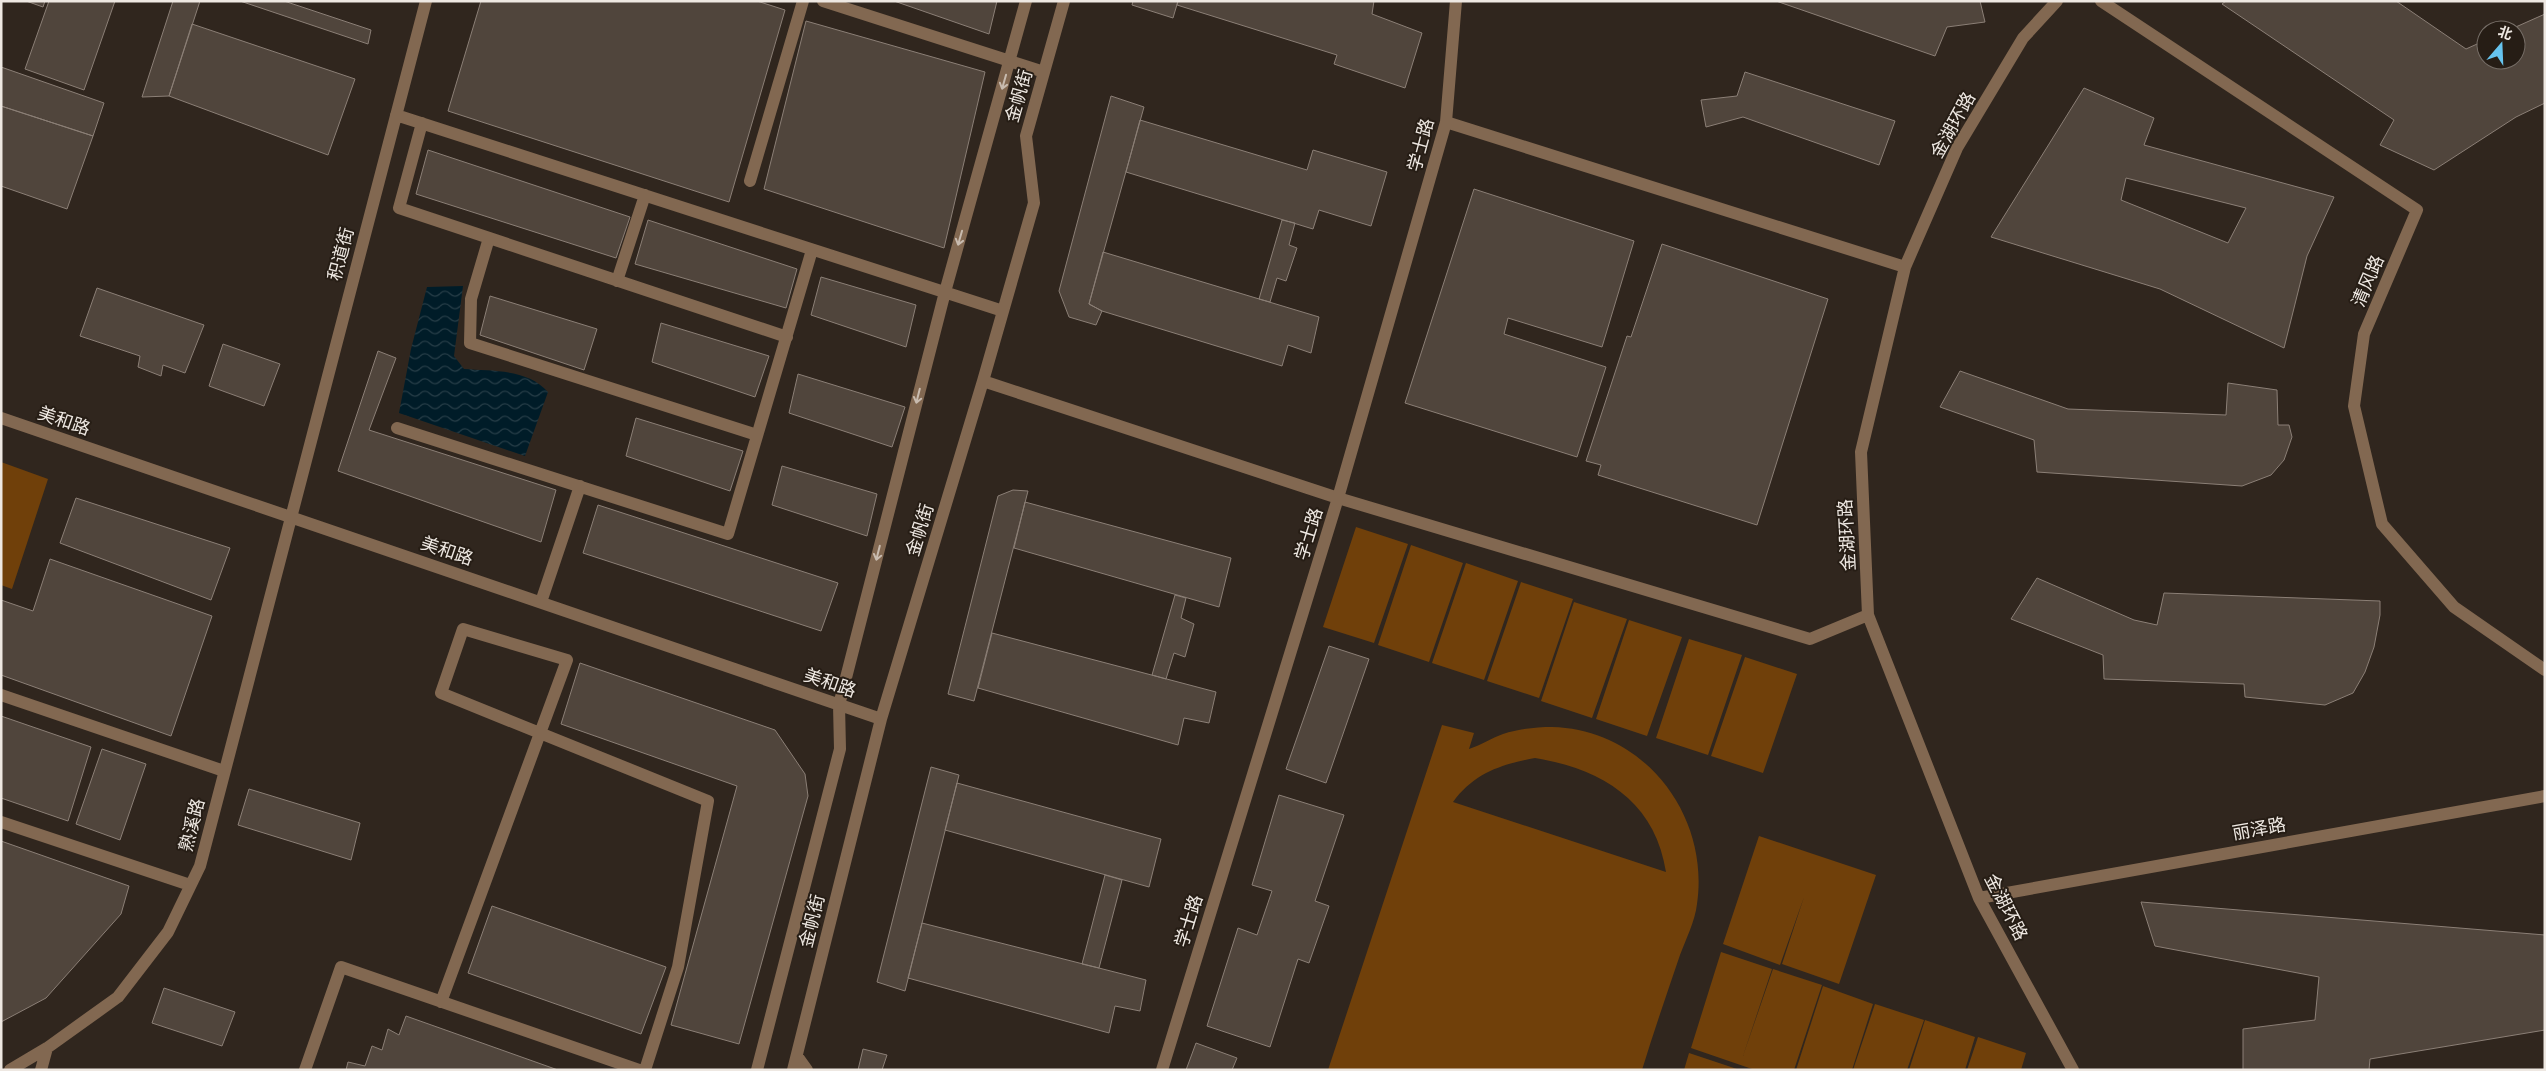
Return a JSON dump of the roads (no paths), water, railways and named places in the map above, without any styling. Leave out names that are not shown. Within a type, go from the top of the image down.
[{"type":"street","name":"积道街","points":[[290,516],[426,1]]},
{"type":"street","points":[[750,181],[803,1]]},
{"type":"street","points":[[823,1],[1044,72]]},
{"type":"street","points":[[756,1070],[840,749],[838,704],[945,292],[1026,1]]},
{"type":"street","name":"金帆街","points":[[793,1070],[881,719],[1004,311],[1034,203],[1026,136],[1064,1]]},
{"type":"street","name":"学士路","points":[[1162,1070],[1338,498],[1446,122],[1456,1]]},
{"type":"street","name":"金湖环路","points":[[2057,1],[2023,38],[1957,148],[1905,267],[1861,452],[1868,615],[1979,898],[2073,1070]]},
{"type":"street","name":"清风路","points":[[2101,1],[2417,210],[2364,334],[2354,406],[2382,524],[2454,607],[2545,670]]},
{"type":"street","points":[[396,115],[1004,311]]},
{"type":"street","points":[[1446,122],[1905,267]]},
{"type":"street","points":[[422,124],[399,208],[786,337]]},
{"type":"street","points":[[616,280],[645,195]]},
{"type":"street","points":[[489,238],[471,300],[470,343],[758,435]]},
{"type":"street","points":[[397,428],[728,534],[812,250]]},
{"type":"street","points":[[983,381],[1338,498],[1810,639],[1868,615]]},
{"type":"street","name":"美和路","points":[[1,418],[881,719]]},
{"type":"street","points":[[541,602],[580,486]]},
{"type":"street","name":"熟溪路","points":[[10,1070],[47,1048],[118,997],[168,932],[200,866],[290,516]]},
{"type":"street","points":[[441,1002],[540,732],[567,660],[463,629],[441,692],[540,732],[708,801],[678,967],[646,1070]]},
{"type":"street","points":[[1,695],[224,771]]},
{"type":"street","name":"丽泽路","points":[[1979,898],[2545,796]]},
{"type":"street","points":[[1,822],[190,885]]},
{"type":"street","points":[[305,1070],[341,967],[639,1070]]},
{"type":"street","points":[[41,1070],[47,1048]]},
{"type":"street","points":[[796,1056],[807,1070]]},
{"type":"water","points":[[463,286],[454,356],[464,369],[498,371],[520,375],[540,384],[548,392],[525,456],[399,413],[411,349],[427,287]]}]
